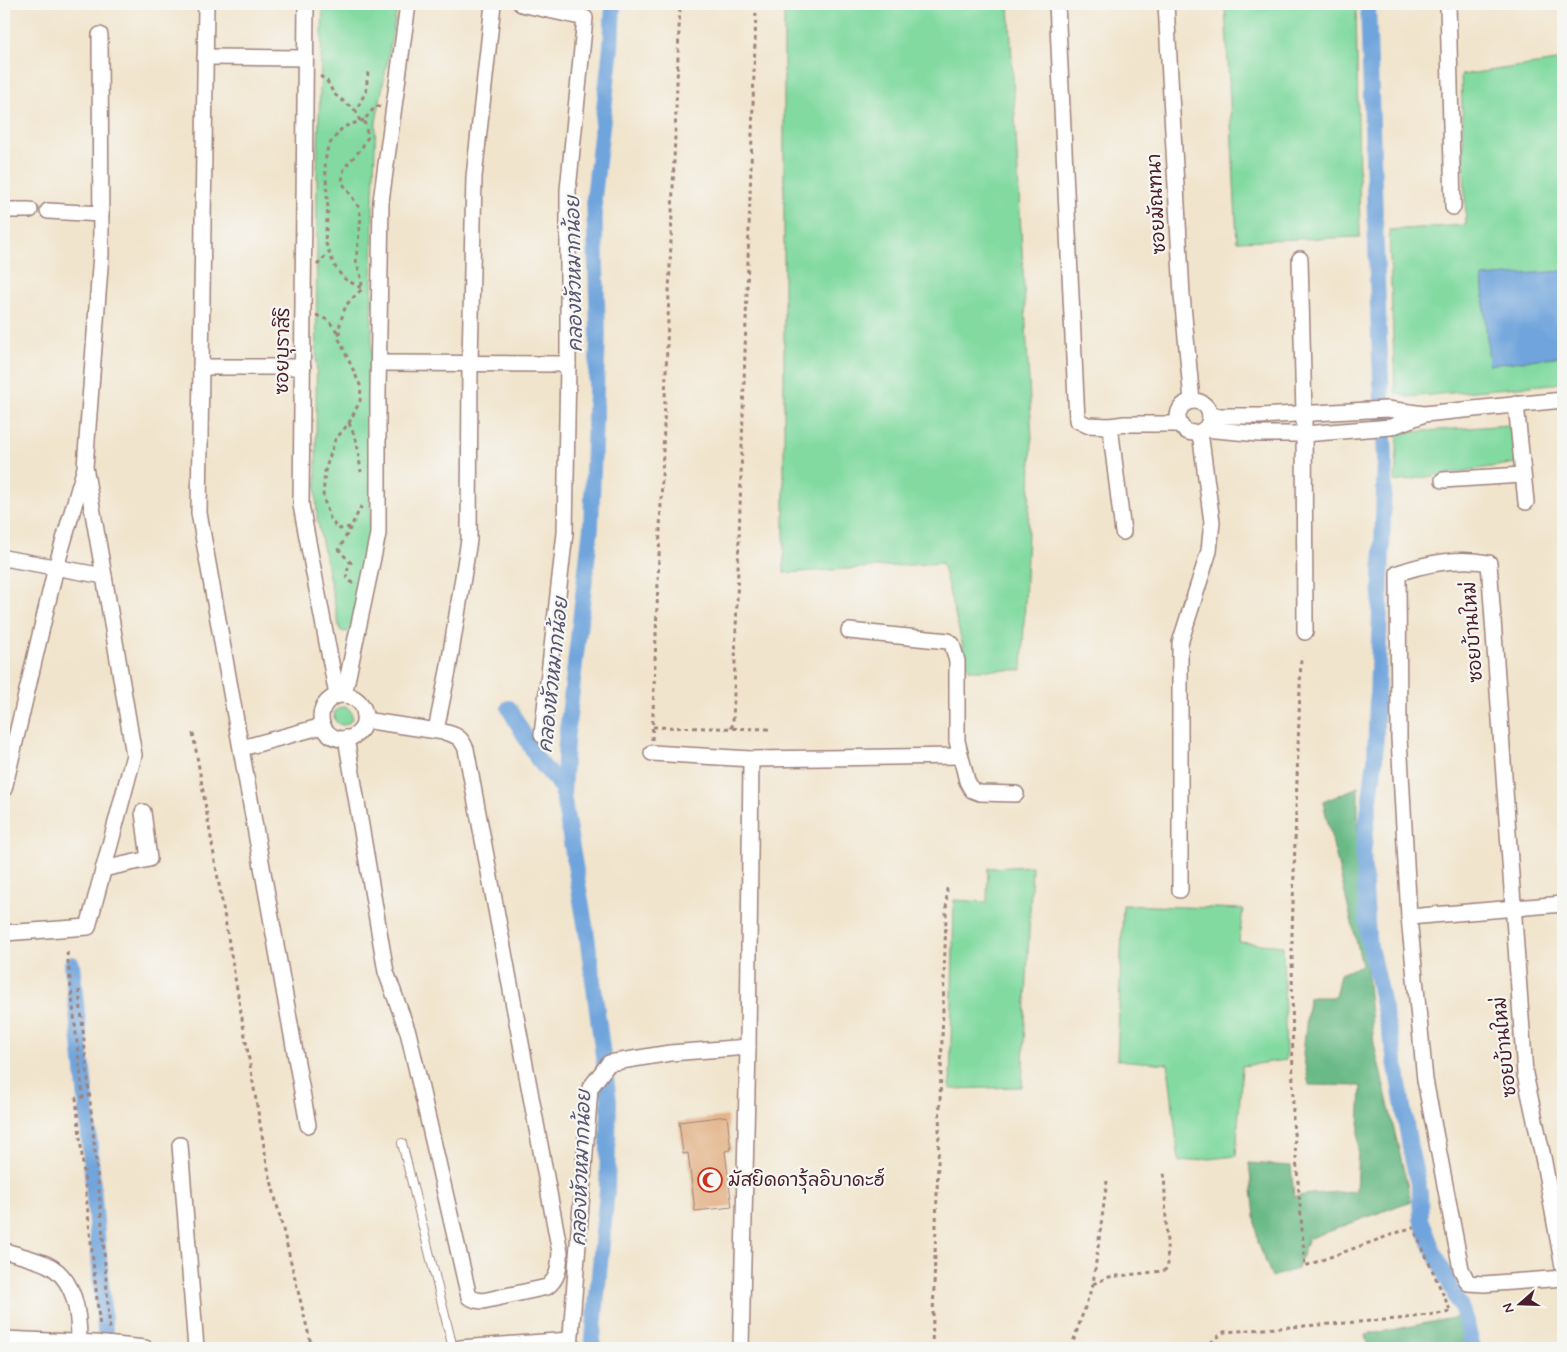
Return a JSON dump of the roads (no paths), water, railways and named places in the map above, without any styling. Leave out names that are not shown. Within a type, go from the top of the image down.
[{"type":"street","points":[[206,4],[199,512],[308,1125]]},
{"type":"street","name":"ซอยบุราสิริ","points":[[306,4],[301,505],[341,695]]},
{"type":"street","points":[[341,695],[378,534],[381,201],[408,4]]},
{"type":"street","points":[[436,730],[448,671],[469,540],[474,177],[493,4]]},
{"type":"street","points":[[521,4],[585,18],[568,190],[568,364],[565,532],[542,735]]},
{"type":"street","points":[[1057,4],[1078,420],[1087,425],[1110,426],[1125,424],[1180,424],[1190,432],[1205,426],[1304,414],[1388,409],[1424,414],[1563,400]]},
{"type":"street","name":"ซอยมัณฑนา","points":[[1166,4],[1182,295],[1192,401]]},
{"type":"street","points":[[1448,4],[1453,207]]},
{"type":"street","points":[[4,789],[56,567],[85,467],[101,254],[100,35]]},
{"type":"street","points":[[205,57],[305,62]]},
{"type":"street","points":[[4,210],[30,210]]},
{"type":"street","points":[[48,211],[101,214]]},
{"type":"street","points":[[1300,259],[1304,414],[1305,632]]},
{"type":"street","points":[[379,363],[568,364]]},
{"type":"street","points":[[201,367],[303,367]]},
{"type":"street","points":[[1180,424],[1179,415],[1183,406],[1192,401],[1202,404],[1206,408],[1205,426],[1212,522],[1209,551],[1180,643],[1180,890]]},
{"type":"street","points":[[1516,404],[1526,502]]},
{"type":"street","points":[[1205,426],[1259,434],[1304,434],[1391,428],[1424,414]]},
{"type":"street","points":[[1110,426],[1123,532]]},
{"type":"street","points":[[4,934],[88,927],[134,755],[85,467]]},
{"type":"street","points":[[1443,480],[1522,475]]},
{"type":"street","points":[[4,558],[104,576]]},
{"type":"street","name":"ซอยบ้านใหม่","points":[[1408,917],[1399,738],[1398,573],[1427,563],[1475,560],[1488,563],[1525,1074],[1544,1162],[1563,1267]]},
{"type":"street","points":[[849,631],[952,644],[957,661],[957,741],[959,756],[967,781],[972,790],[1016,794]]},
{"type":"street","points":[[341,695],[352,697],[358,701],[362,707],[364,720],[358,732],[346,738],[333,736],[323,726],[321,718],[322,711],[330,699],[341,695]]},
{"type":"street","points":[[346,738],[386,972],[408,1032],[469,1297],[483,1301],[547,1287],[554,1283],[559,1268],[560,1252],[469,761],[462,740],[457,735],[436,730],[364,720]]},
{"type":"street","points":[[242,748],[323,726]]},
{"type":"street","points":[[652,754],[751,759],[959,756]]},
{"type":"street","points":[[742,1348],[751,759]]},
{"type":"street","points":[[103,869],[149,859],[143,812]]},
{"type":"street","points":[[1563,904],[1408,917],[1425,1080],[1461,1269],[1468,1283],[1484,1284],[1563,1278]]},
{"type":"street","points":[[460,1348],[570,1344],[590,1088],[609,1063],[670,1053],[748,1047]]},
{"type":"street","points":[[180,1145],[196,1348]]},
{"type":"street","points":[[6,1251],[46,1264],[67,1280],[79,1320],[79,1342]]},
{"type":"street","points":[[4,1339],[79,1342],[145,1348]]},
{"type":"lane","points":[[402,1143],[452,1348]]},
{"type":"water","points":[[1563,271],[1563,356],[1489,365],[1482,277]]},
{"type":"waterway","name":"คลองหัวหมากน้อย","points":[[592,1348],[607,1190],[609,1100],[587,936],[563,795],[566,741],[591,527],[598,333],[594,198],[611,47],[613,4]]},
{"type":"waterway","points":[[1368,4],[1385,458],[1375,760],[1363,853],[1368,938],[1393,1049],[1420,1193],[1421,1219],[1431,1245],[1463,1312],[1473,1348]]},
{"type":"waterway","points":[[509,708],[538,760],[563,789]]},
{"type":"waterway","points":[[72,964],[86,1100],[105,1331]]},
{"type":"place","name":"มัสยิดดารุ้ลอิบาดะฮ์","points":[[710,1180]]}]
